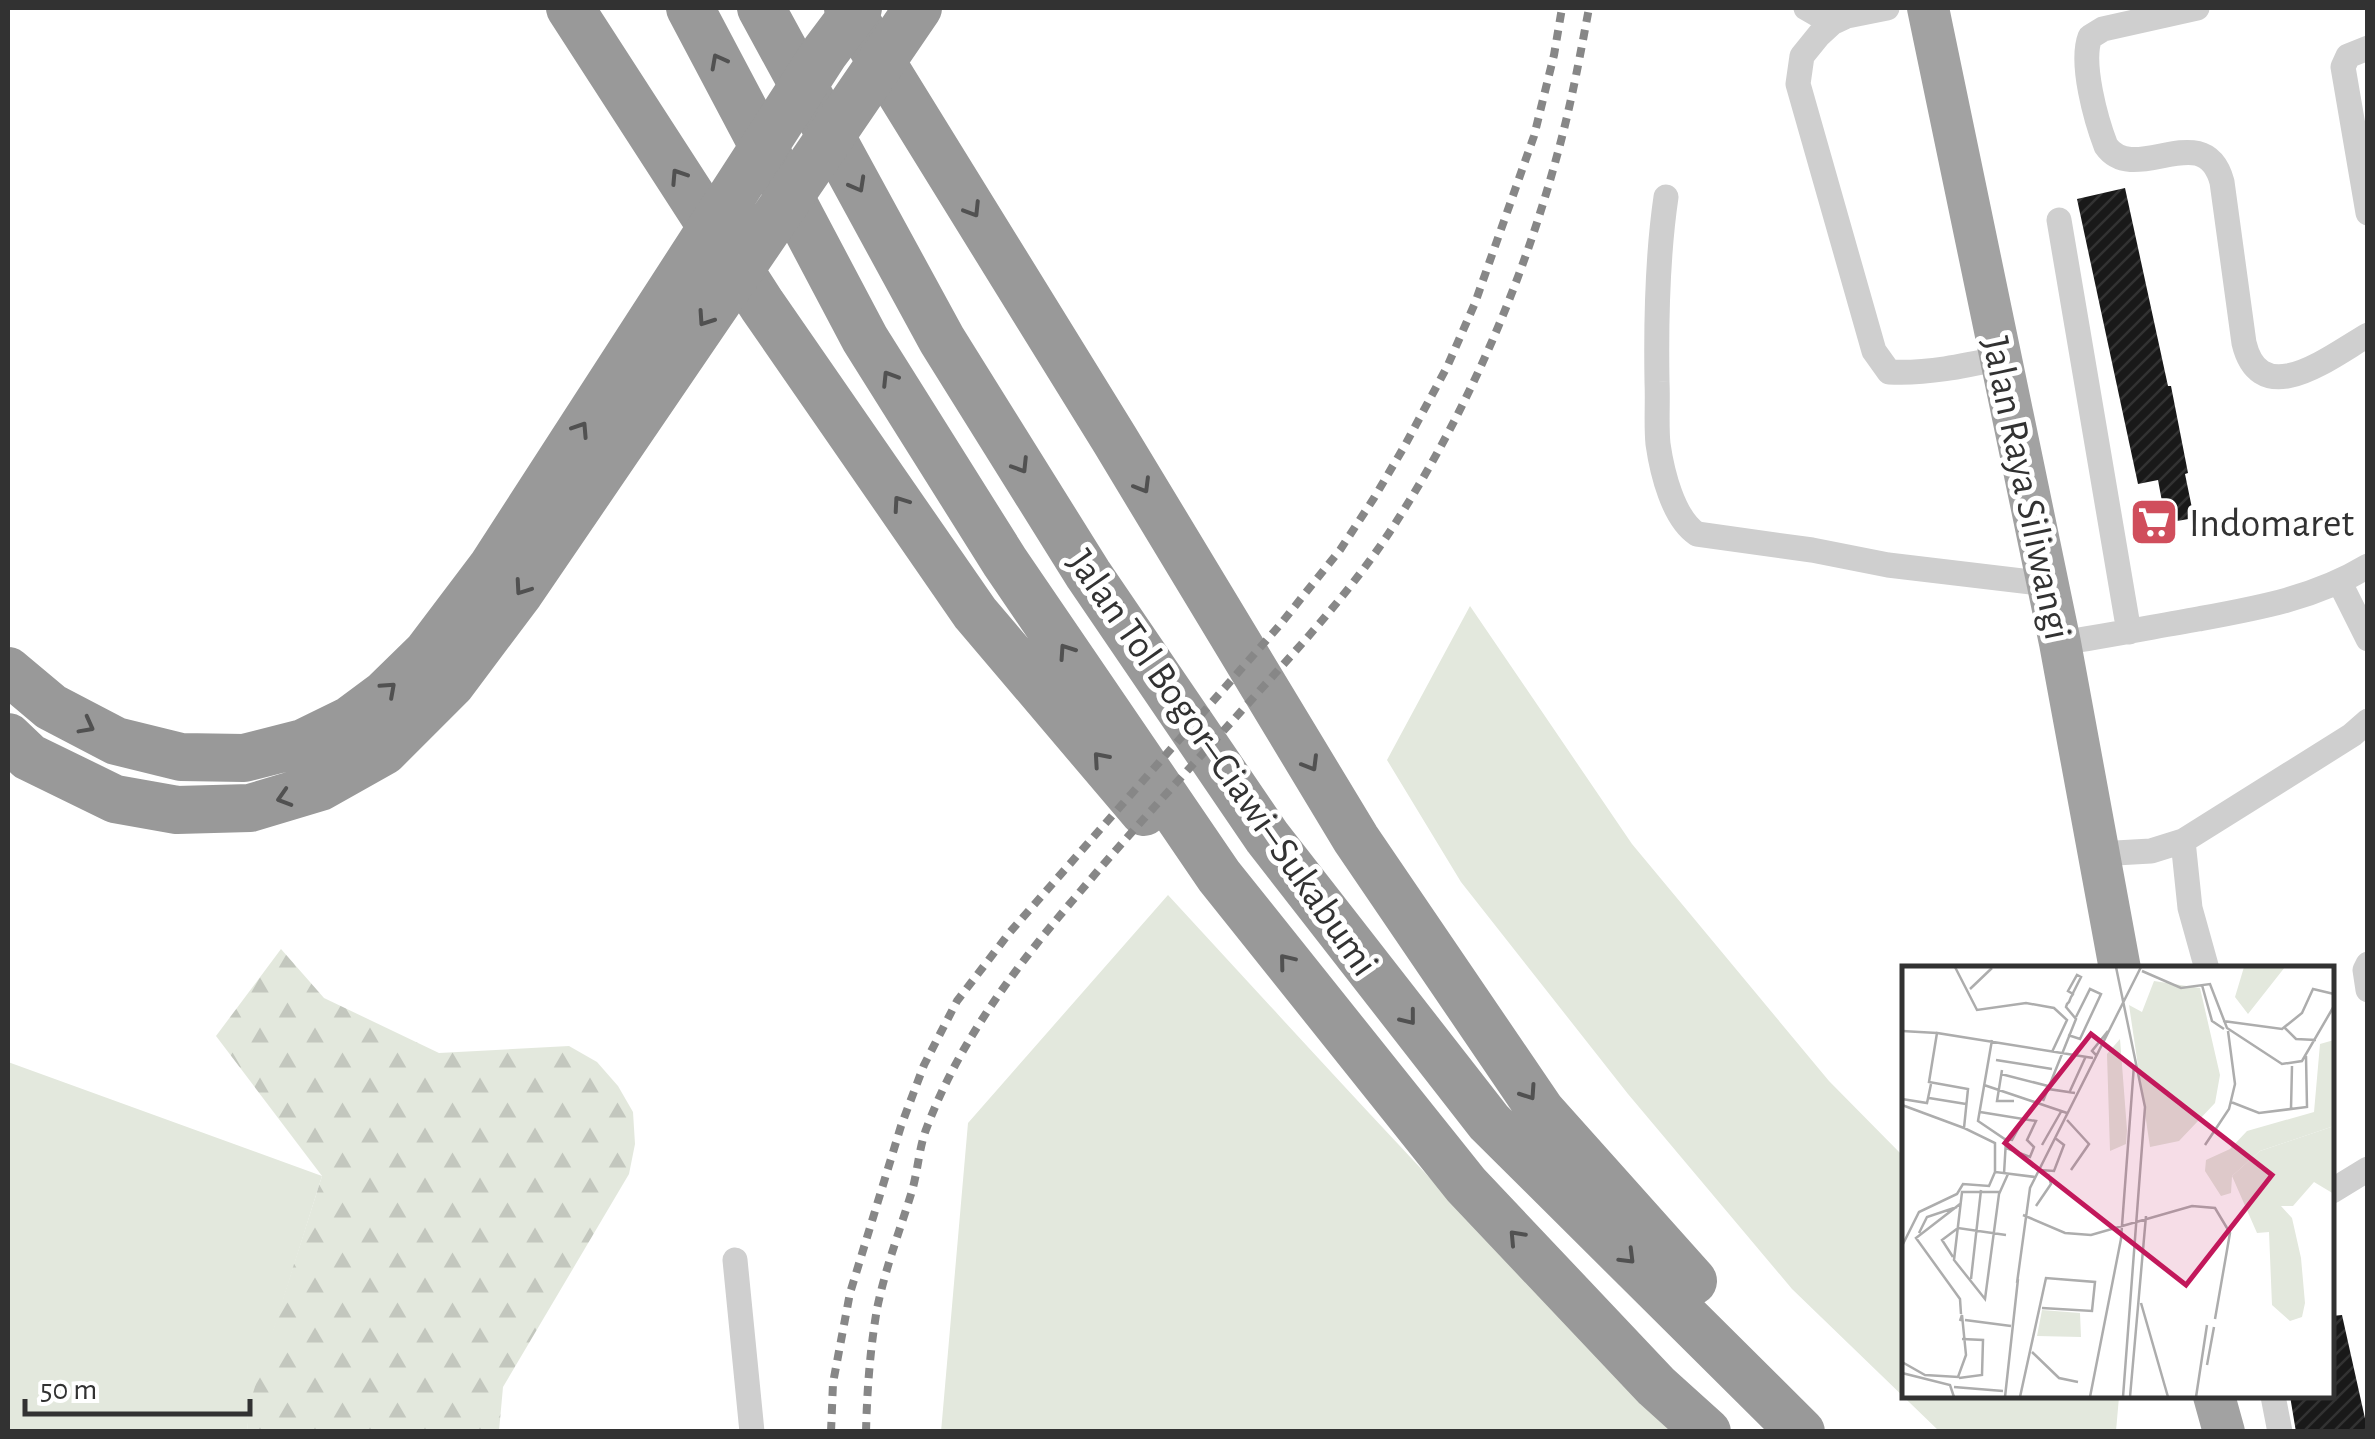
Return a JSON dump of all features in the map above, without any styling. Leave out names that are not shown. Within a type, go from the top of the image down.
[{"type":"highway","points":[[570,8],[762,305],[976,612],[1149,816],[1218,876]]},
{"type":"highway","name":"Jalan Tol Bogor–Ciawi–Sukabumi","points":[[690,8],[865,339],[1005,562],[1218,876],[1466,1185],[1656,1386],[1707,1432]]},
{"type":"highway","name":"Jalan Tol Bogor–Ciawi–Sukabumi","points":[[761,8],[942,340],[1088,574],[1267,837],[1489,1122],[1801,1432]]},
{"type":"highway","points":[[848,8],[1356,839],[1542,1111],[1712,1302],[1788,1376],[1808,1402],[1816,1432]]},
{"type":"highway","points":[[8,671],[51,707],[116,741],[182,757],[244,758],[302,742],[350,720],[385,694],[427,653],[492,567],[825,52],[858,8]]},
{"type":"highway","points":[[8,737],[30,757],[116,799],[177,810],[250,808],[320,787],[384,751],[452,684],[520,592],[918,8]]},
{"type":"highway","name":"Jalan Raya Siliwangi","points":[[1928,8],[2060,643],[2119,966]]},
{"type":"highway","points":[[2190,1399],[2193,1432]]},
{"type":"highway","points":[[2215,1399],[2224,1432]]},
{"type":"street","points":[[1806,8],[1832,23]]},
{"type":"street","points":[[1886,8],[1832,23],[1802,56],[1798,84],[1874,350],[1889,372],[1952,368],[2001,358]]},
{"type":"street","points":[[2197,8],[2103,29],[2090,37],[2086,52],[2088,71],[2106,146],[2113,156],[2128,159],[2188,152],[2206,155],[2213,161],[2222,182],[2247,356],[2265,376],[2294,375],[2368,335]]},
{"type":"street","points":[[2368,48],[2348,56],[2342,67],[2368,213]]},
{"type":"street","points":[[1666,197],[1656,341],[1658,445],[1668,491],[1688,528],[1697,534],[1888,565],[2048,584]]},
{"type":"street","points":[[2059,220],[2129,632]]},
{"type":"street","points":[[2060,643],[2300,598],[2340,583],[2368,566]]},
{"type":"street","points":[[2340,583],[2368,639]]},
{"type":"street","points":[[2098,854],[2151,851],[2182,841],[2352,735],[2368,721]]},
{"type":"street","points":[[2182,841],[2190,908],[2206,966]]},
{"type":"street","points":[[2368,964],[2364,970],[2368,990]]},
{"type":"street","points":[[2335,1189],[2368,1169]]},
{"type":"street","points":[[734,1260],[752,1432]]},
{"type":"street","points":[[2274,1399],[2280,1432]]},
{"type":"green space","points":[[1470,606],[1632,844],[1829,1081],[1902,1155],[1902,1395],[1792,1289],[1628,1094],[1461,882],[1387,760]]},
{"type":"green space","points":[[1168,895],[1485,1235],[1682,1432],[941,1432],[968,1123]]},
{"type":"green space","points":[[281,949],[324,998],[439,1053],[569,1046],[597,1062],[618,1086],[633,1112],[635,1144],[629,1174],[503,1387],[499,1431],[248,1431],[246,1415],[322,1176],[216,1036]]},
{"type":"green space","points":[[8,1062],[322,1176],[247,1415],[248,1431],[8,1431]]},
{"type":"green space","points":[[1906,1399],[2119,1399],[2116,1431],[1939,1431]]},
{"type":"building","points":[[2125,188],[2171,386],[2194,518],[2166,523],[2158,480],[2138,484],[2077,199]]},
{"type":"building","points":[[2342,1315],[2368,1432],[2296,1432],[2290,1399],[2335,1399],[2335,1316]]},
{"type":"railway","points":[[831,1432],[833,1383],[850,1293],[901,1126],[924,1065],[957,1001],[1010,932],[1279,626],[1340,550],[1374,498],[1447,367],[1475,303],[1534,136],[1562,8]]},
{"type":"railway","points":[[866,1432],[880,1294],[912,1191],[924,1135],[955,1065],[1030,953],[1117,849],[1324,618],[1374,555],[1417,489],[1466,397],[1527,252],[1563,134],[1589,8]]},
{"type":"place","name":"Indomaret","points":[[2154,522]]}]
